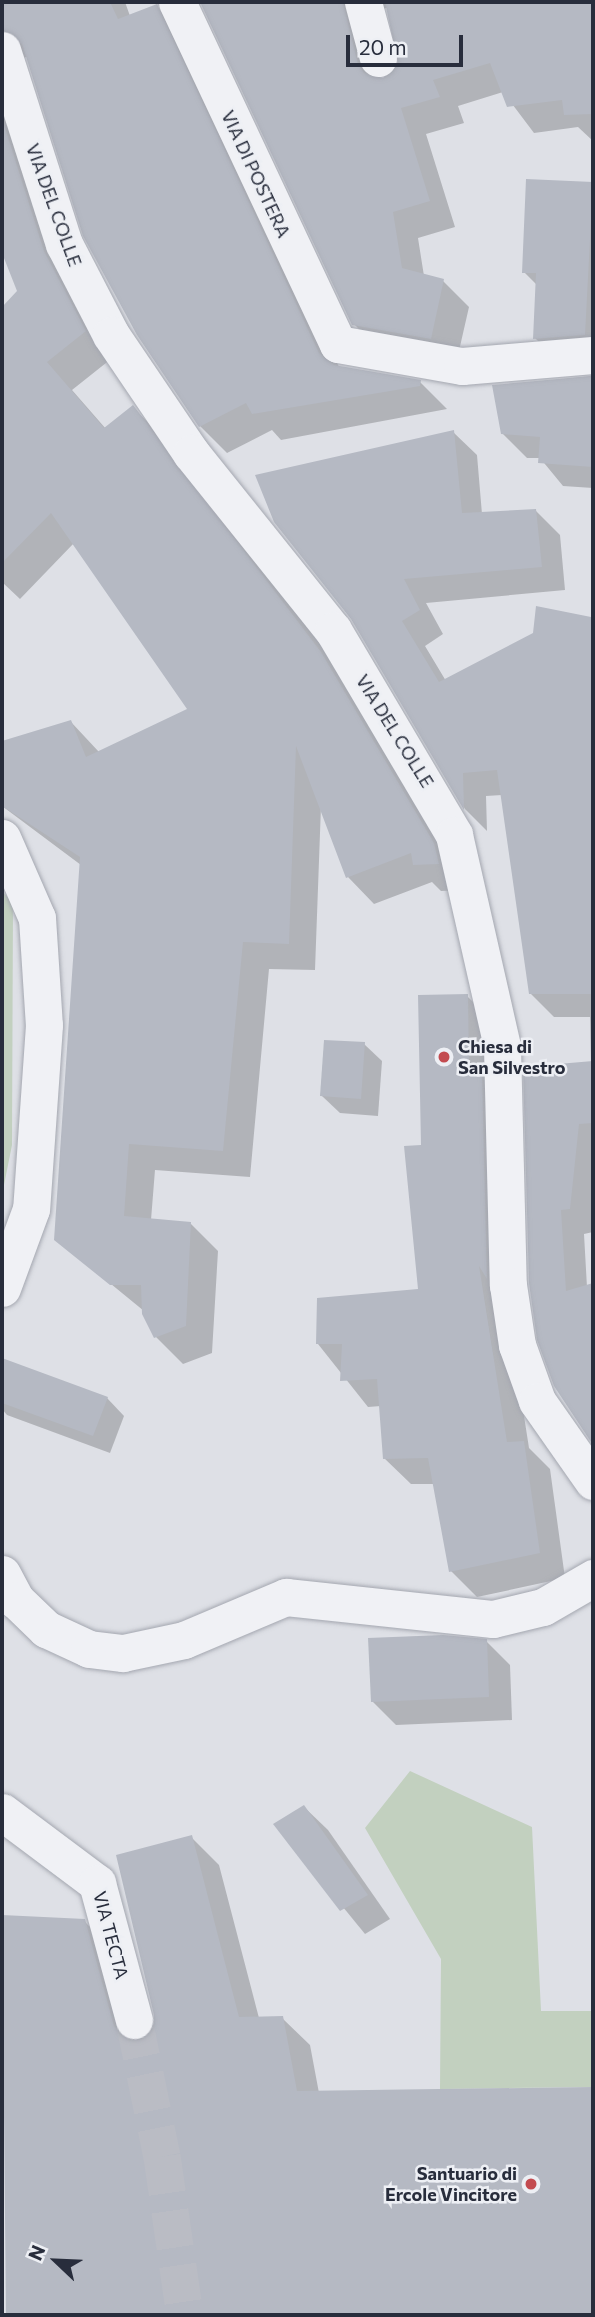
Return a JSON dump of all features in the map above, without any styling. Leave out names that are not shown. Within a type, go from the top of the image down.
[{"type":"street","name":"VIA DI POSTERA","points":[[177,2],[338,344],[462,366],[593,355]]},
{"type":"street","points":[[363,2],[379,58]]},
{"type":"street","name":"VIA DEL COLLE","points":[[2,50],[64,243],[111,335],[191,453],[327,622],[454,835],[502,1046],[508,1285],[517,1345],[537,1401],[593,1481]]},
{"type":"street","points":[[2,838],[37,918],[44,1025],[31,1209],[2,1288]]},
{"type":"street","points":[[2,1574],[16,1600],[46,1629],[89,1649],[123,1653],[184,1640],[286,1597],[494,1619],[543,1607],[593,1578]]},
{"type":"street","name":"VIA TECTA","points":[[2,1812],[97,1883],[134,2020]]},
{"type":"green space","points":[[2,891],[13,903],[12,1145],[2,1195]]},
{"type":"green space","points":[[410,1771],[532,1827],[541,2011],[593,2011],[593,2087],[440,2089],[441,1959],[365,1828]]},
{"type":"building","points":[[2,2],[110,2],[118,19],[157,4],[319,353],[334,365],[421,380],[420,386],[252,414],[246,403],[199,427],[137,335],[83,236],[22,44],[2,30]]},
{"type":"building","points":[[200,2],[343,2],[358,64],[364,73],[383,78],[398,63],[385,2],[593,2],[593,114],[564,115],[562,100],[507,107],[490,63],[433,80],[440,97],[401,108],[430,201],[393,212],[402,268],[444,279],[431,339],[352,325]]},
{"type":"building","points":[[2,118],[44,251],[86,331],[47,362],[104,428],[133,405],[321,652],[434,843],[439,864],[413,865],[411,853],[346,878],[296,746],[289,944],[243,942],[223,1151],[129,1144],[124,1216],[191,1222],[186,1326],[154,1338],[142,1314],[141,1285],[110,1285],[54,1240],[80,857],[2,806],[2,741],[71,720],[86,757],[187,709],[51,513],[2,563],[2,307],[17,291],[2,253]]},
{"type":"building","points":[[526,179],[593,182],[585,335],[533,339],[536,273],[522,273]]},
{"type":"building","points":[[593,376],[593,467],[538,463],[540,437],[501,434],[492,385]]},
{"type":"building","points":[[454,430],[462,513],[536,509],[542,567],[404,579],[420,610],[402,621],[439,682],[533,633],[536,606],[591,617],[593,994],[529,994],[497,770],[463,773],[464,810],[351,619],[274,522],[255,475]]},
{"type":"building","points":[[468,994],[469,1071],[482,1070],[487,1279],[479,1266],[507,1442],[524,1441],[540,1553],[449,1572],[428,1458],[383,1459],[377,1379],[340,1381],[342,1344],[316,1344],[317,1298],[418,1289],[404,1146],[421,1145],[418,995]]},
{"type":"building","points":[[324,1040],[365,1042],[361,1099],[320,1096]]},
{"type":"building","points":[[593,1061],[593,1123],[579,1124],[570,1209],[561,1210],[566,1291],[593,1283],[593,1445],[554,1386],[537,1340],[529,1283],[523,1067]]},
{"type":"building","points":[[2,1358],[108,1397],[93,1436],[2,1403]]},
{"type":"building","points":[[443,1635],[487,1639],[489,1697],[371,1702],[368,1638]]},
{"type":"building","points":[[304,1805],[368,1895],[340,1911],[273,1824]]},
{"type":"building","points":[[192,1835],[239,2017],[283,2016],[297,2091],[593,2087],[593,2315],[6,2315],[2,1915],[85,1919],[114,2026],[128,2040],[140,2040],[154,2026],[154,2015],[116,1855]]},
{"type":"tunnel","points":[[134,2020],[162,2156],[185,2315]]},
{"type":"place","name":"Chiesa di San Silvestro","points":[[444,1057]]},
{"type":"place","name":"Santuario di Ercole Vincitore","points":[[531,2184]]}]
